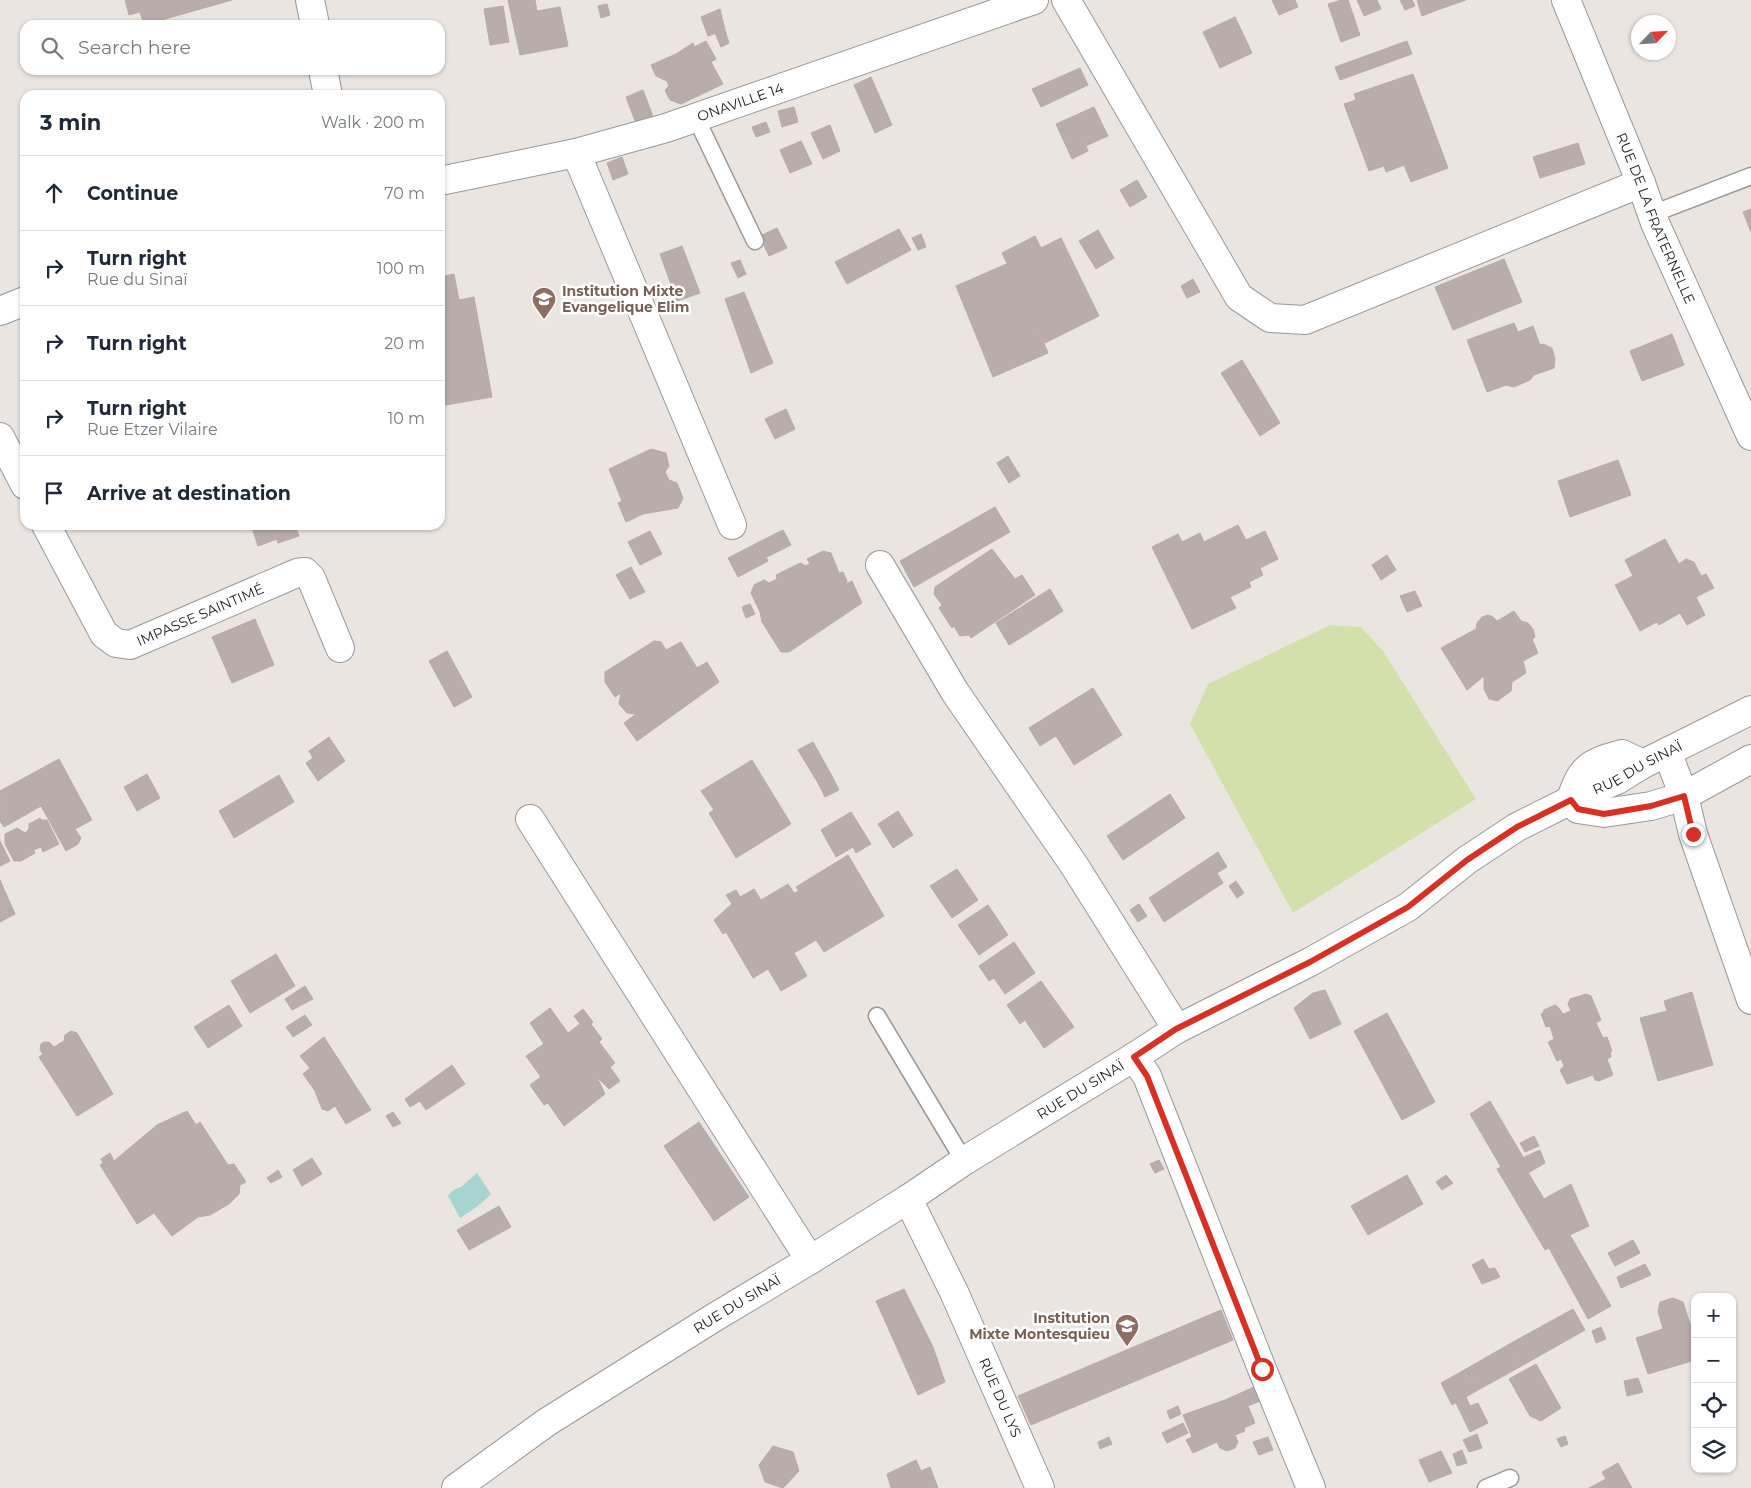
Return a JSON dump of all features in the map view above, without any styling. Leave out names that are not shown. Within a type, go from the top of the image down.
[{"type":"street","points":[[310,0],[314,20]]},
{"type":"street","name":"ONAVILLE 14","points":[[445,180],[576,152],[666,128],[1034,0]]},
{"type":"street","points":[[1066,0],[1239,296],[1270,318],[1305,320],[1642,183]]},
{"type":"street","name":"RUE DE LA FRATERNELLE","points":[[1566,0],[1642,183],[1652,214],[1751,436]]},
{"type":"street","points":[[324,75],[327,90]]},
{"type":"street","points":[[576,152],[732,525]]},
{"type":"street","points":[[0,311],[20,304]]},
{"type":"street","points":[[0,437],[20,475]]},
{"type":"street","name":"IMPASSE SAINTIMÉ","points":[[49,530],[104,634],[116,643],[130,645],[297,573],[305,572],[311,578],[340,648]]},
{"type":"street","points":[[880,565],[955,692],[1074,865],[1176,1029]]},
{"type":"street","name":"RUE DU SINAÏ","points":[[456,1488],[547,1422],[908,1199],[964,1161],[1134,1057],[1176,1029],[1310,962],[1408,907],[1467,860],[1517,827],[1617,780],[1643,764],[1751,710]]},
{"type":"street","points":[[1667,752],[1684,796],[1693,834],[1751,1000]]},
{"type":"street","points":[[1571,800],[1578,809],[1604,814],[1651,806],[1684,796],[1751,759]]},
{"type":"street","points":[[530,819],[810,1260]]},
{"type":"street","points":[[1134,1057],[1147,1076],[1262,1369],[1311,1488]]},
{"type":"street","name":"RUE DU LYS","points":[[908,1199],[954,1292],[1040,1488]]},
{"type":"lane","points":[[696,118],[755,241]]},
{"type":"lane","points":[[1652,214],[1751,176]]},
{"type":"lane","points":[[878,1016],[964,1161]]},
{"type":"lane","points":[[1486,1488],[1510,1478]]},
{"type":"green space","points":[[1330,625],[1361,627],[1383,651],[1476,799],[1293,913],[1190,724],[1208,684]]},
{"type":"water","points":[[477,1173],[491,1194],[477,1207],[460,1218],[448,1196],[453,1190],[461,1187]]},
{"type":"building","points":[[125,0],[232,0],[162,20],[142,20],[140,12],[129,15]]},
{"type":"building","points":[[508,0],[535,0],[537,11],[560,7],[568,46],[520,55]]},
{"type":"building","points":[[1272,0],[1295,0],[1298,7],[1279,15]]},
{"type":"building","points":[[1348,0],[1360,35],[1341,42],[1328,4]]},
{"type":"building","points":[[1357,0],[1377,0],[1381,9],[1364,16]]},
{"type":"building","points":[[1400,0],[1412,0],[1415,6],[1405,10]]},
{"type":"building","points":[[1417,0],[1437,0],[1440,9],[1422,16]]},
{"type":"building","points":[[1437,0],[1466,0],[1440,9]]},
{"type":"building","points":[[607,4],[610,15],[601,18],[598,6]]},
{"type":"building","points":[[503,6],[509,42],[490,45],[484,9]]},
{"type":"building","points":[[720,9],[725,30],[708,36],[701,17]]},
{"type":"building","points":[[1235,17],[1252,53],[1220,68],[1203,32]]},
{"type":"building","points":[[725,30],[729,43],[721,47],[715,33]]},
{"type":"building","points":[[706,41],[716,59],[711,62],[723,84],[681,104],[670,100],[665,90],[669,86],[667,81],[656,76],[651,65],[676,54],[693,43],[694,47]]},
{"type":"building","points":[[1407,41],[1412,54],[1340,80],[1335,67]]},
{"type":"building","points":[[1080,68],[1088,85],[1041,107],[1032,89]]},
{"type":"building","points":[[1413,74],[1448,168],[1411,182],[1404,165],[1386,172],[1384,166],[1369,171],[1344,104],[1356,100],[1354,94]]},
{"type":"building","points":[[871,77],[892,125],[875,133],[854,85]]},
{"type":"building","points":[[643,90],[655,122],[638,129],[626,97]]},
{"type":"building","points":[[794,107],[798,122],[782,127],[778,111]]},
{"type":"building","points":[[1094,107],[1108,136],[1090,144],[1076,115]]},
{"type":"building","points":[[1076,115],[1090,144],[1086,146],[1088,151],[1072,159],[1056,124]]},
{"type":"building","points":[[766,122],[770,132],[756,137],[752,127]]},
{"type":"building","points":[[830,125],[840,151],[823,159],[811,133]]},
{"type":"building","points":[[801,141],[812,164],[790,173],[780,150]]},
{"type":"building","points":[[1578,143],[1585,164],[1540,178],[1533,157]]},
{"type":"building","points":[[622,157],[628,174],[613,180],[607,163]]},
{"type":"building","points":[[1137,180],[1147,197],[1130,207],[1120,190]]},
{"type":"building","points":[[1751,209],[1751,232],[1743,212]]},
{"type":"building","points":[[777,228],[787,248],[769,256],[760,236]]},
{"type":"building","points":[[899,229],[911,250],[847,284],[835,262]]},
{"type":"building","points":[[1098,230],[1114,258],[1096,269],[1079,241]]},
{"type":"building","points":[[921,234],[926,247],[918,250],[912,238]]},
{"type":"building","points":[[1035,236],[1041,248],[1061,238],[1099,316],[1045,343],[1002,253]]},
{"type":"building","points":[[682,246],[700,293],[677,301],[660,254]]},
{"type":"building","points":[[1504,259],[1522,302],[1453,330],[1435,287]]},
{"type":"building","points":[[740,260],[746,274],[738,278],[731,263]]},
{"type":"building","points":[[1011,262],[1048,353],[993,377],[956,286]]},
{"type":"building","points":[[454,274],[459,300],[474,297],[492,397],[445,405],[445,276]]},
{"type":"building","points":[[1193,279],[1200,292],[1187,298],[1181,286]]},
{"type":"building","points":[[744,292],[773,363],[751,373],[725,299]]},
{"type":"building","points":[[1514,323],[1518,332],[1533,326],[1540,345],[1543,344],[1552,348],[1555,359],[1554,368],[1534,375],[1530,380],[1514,387],[1506,385],[1487,392],[1467,340]]},
{"type":"building","points":[[1672,334],[1684,365],[1642,381],[1630,351]]},
{"type":"building","points":[[1242,360],[1280,423],[1260,436],[1221,373]]},
{"type":"building","points":[[786,409],[795,429],[775,439],[765,419]]},
{"type":"building","points":[[651,449],[666,453],[669,466],[665,472],[669,480],[677,483],[683,498],[678,508],[643,514],[626,522],[618,503],[622,501],[609,469]]},
{"type":"building","points":[[1008,456],[1020,476],[1009,483],[997,463]]},
{"type":"building","points":[[1618,460],[1631,495],[1570,517],[1558,481]]},
{"type":"building","points":[[995,507],[1010,532],[914,587],[900,561]]},
{"type":"building","points":[[1238,525],[1246,540],[1265,531],[1278,559],[1260,568],[1263,575],[1249,582],[1251,587],[1230,597],[1236,608],[1192,629],[1152,547],[1178,534],[1182,542],[1200,533],[1204,542]]},
{"type":"building","points":[[253,530],[274,530],[277,539],[258,546]]},
{"type":"building","points":[[274,530],[297,530],[299,536],[278,543]]},
{"type":"building","points":[[783,530],[791,545],[767,557],[759,542]]},
{"type":"building","points":[[650,531],[662,554],[640,565],[628,542]]},
{"type":"building","points":[[1665,539],[1679,564],[1686,559],[1694,562],[1701,576],[1706,574],[1714,588],[1696,597],[1705,615],[1687,625],[1680,613],[1659,625],[1657,622],[1640,631],[1615,585],[1633,576],[1625,560]]},
{"type":"building","points":[[759,542],[768,561],[738,577],[728,558]]},
{"type":"building","points":[[992,549],[1015,579],[1022,575],[1035,595],[971,638],[969,635],[960,636],[954,626],[952,628],[939,608],[942,605],[934,594],[935,587]]},
{"type":"building","points":[[823,551],[831,553],[839,573],[843,572],[847,581],[846,584],[852,581],[862,603],[789,652],[781,652],[762,622],[760,612],[751,593],[754,585],[764,580],[769,583],[777,579],[776,575],[798,564],[801,563],[805,566],[810,564],[807,559]]},
{"type":"building","points":[[1387,555],[1396,570],[1381,580],[1372,565]]},
{"type":"building","points":[[631,567],[645,592],[630,599],[616,575]]},
{"type":"building","points":[[1050,589],[1063,611],[1027,634],[1013,612]]},
{"type":"building","points":[[1415,591],[1422,606],[1407,612],[1400,596]]},
{"type":"building","points":[[750,604],[755,614],[746,618],[742,607]]},
{"type":"building","points":[[1514,611],[1521,621],[1528,623],[1533,629],[1535,637],[1532,639],[1538,653],[1523,661],[1526,673],[1512,682],[1511,691],[1497,701],[1489,699],[1484,689],[1484,676],[1467,690],[1441,648],[1476,629],[1477,623],[1482,617],[1488,615],[1497,621]]},
{"type":"building","points":[[1013,612],[1027,634],[1009,645],[996,623]]},
{"type":"building","points":[[255,619],[274,665],[232,683],[212,637]]},
{"type":"building","points":[[654,641],[661,642],[666,650],[681,642],[697,668],[707,662],[719,682],[637,741],[624,723],[636,714],[627,713],[619,704],[621,693],[615,697],[605,682],[605,672]]},
{"type":"building","points":[[447,651],[472,697],[454,707],[429,661]]},
{"type":"building","points":[[1093,688],[1122,735],[1074,765],[1056,736],[1040,746],[1029,728]]},
{"type":"building","points":[[329,737],[345,761],[318,781],[306,763],[313,758],[309,751]]},
{"type":"building","points":[[813,742],[832,776],[818,783],[798,750]]},
{"type":"building","points":[[59,759],[92,820],[75,829],[81,838],[78,844],[66,851],[41,806],[4,827],[0,821],[0,791]]},
{"type":"building","points":[[752,760],[791,824],[736,858],[709,813],[714,810],[701,791]]},
{"type":"building","points":[[147,774],[160,798],[137,811],[124,787]]},
{"type":"building","points":[[279,775],[294,802],[234,838],[219,811]]},
{"type":"building","points":[[832,776],[839,790],[825,797],[818,783]]},
{"type":"building","points":[[1170,794],[1185,818],[1123,860],[1107,836]]},
{"type":"building","points":[[898,811],[913,835],[893,848],[878,824]]},
{"type":"building","points":[[851,812],[871,844],[856,853],[853,847],[836,857],[821,830]]},
{"type":"building","points":[[40,818],[41,820],[47,820],[59,844],[43,852],[41,847],[34,850],[25,833],[29,829],[29,824]]},
{"type":"building","points":[[17,828],[25,833],[35,853],[21,861],[14,861],[5,844],[5,834]]},
{"type":"building","points":[[0,841],[10,861],[0,866]]},
{"type":"building","points":[[1218,852],[1227,867],[1217,873],[1223,883],[1164,922],[1149,898]]},
{"type":"building","points":[[848,855],[884,916],[824,952],[816,940],[794,953],[807,976],[781,991],[768,969],[753,978],[726,932],[723,934],[714,920],[732,904],[726,895],[736,890],[740,897],[754,889],[761,900],[788,884],[794,893],[799,891],[796,887]]},
{"type":"building","points":[[957,869],[978,900],[952,918],[930,886]]},
{"type":"building","points":[[0,880],[15,914],[0,922]]},
{"type":"building","points":[[1236,881],[1244,893],[1237,898],[1229,886]]},
{"type":"building","points":[[1139,904],[1147,916],[1138,922],[1130,910]]},
{"type":"building","points":[[988,905],[1008,935],[979,955],[958,925]]},
{"type":"building","points":[[1014,942],[1035,973],[1005,994],[994,978],[989,981],[979,966]]},
{"type":"building","points":[[276,954],[295,986],[250,1013],[231,981]]},
{"type":"building","points":[[1041,981],[1074,1027],[1044,1048],[1025,1020],[1020,1024],[1007,1005]]},
{"type":"building","points":[[305,986],[313,999],[292,1010],[285,999]]},
{"type":"building","points":[[1325,990],[1341,1024],[1310,1039],[1294,1008],[1313,993]]},
{"type":"building","points":[[1692,992],[1713,1065],[1658,1081],[1640,1018],[1667,1011],[1664,1001]]},
{"type":"building","points":[[1586,994],[1591,996],[1601,1020],[1596,1023],[1603,1038],[1607,1037],[1612,1051],[1610,1052],[1611,1057],[1607,1059],[1613,1075],[1599,1081],[1595,1080],[1593,1075],[1567,1084],[1560,1070],[1564,1066],[1581,1060],[1570,1032],[1554,1039],[1550,1026],[1546,1027],[1541,1014],[1544,1010],[1555,1005],[1563,1014],[1571,1011],[1568,1004],[1570,999]]},
{"type":"building","points":[[229,1005],[242,1026],[208,1048],[194,1027]]},
{"type":"building","points":[[550,1008],[568,1033],[580,1024],[574,1016],[583,1009],[602,1039],[599,1042],[615,1063],[610,1067],[620,1081],[609,1089],[597,1077],[605,1094],[564,1126],[548,1103],[544,1105],[530,1085],[541,1077],[526,1056],[544,1044],[530,1023]]},
{"type":"building","points":[[1387,1013],[1435,1102],[1402,1120],[1354,1031]]},
{"type":"building","points":[[305,1015],[312,1025],[293,1037],[286,1027]]},
{"type":"building","points":[[71,1031],[77,1033],[113,1094],[77,1116],[39,1057],[43,1054],[40,1050],[41,1044],[49,1042],[54,1047],[64,1041],[65,1035]]},
{"type":"building","points":[[1570,1032],[1581,1060],[1564,1066],[1561,1059],[1557,1061],[1548,1042]]},
{"type":"building","points":[[324,1037],[371,1110],[346,1124],[335,1106],[328,1111],[322,1109],[315,1091],[303,1074],[310,1068],[300,1056]]},
{"type":"building","points":[[452,1065],[465,1084],[426,1110],[420,1101],[410,1107],[405,1099]]},
{"type":"building","points":[[1490,1101],[1523,1157],[1520,1159],[1544,1199],[1571,1184],[1589,1226],[1570,1235],[1611,1306],[1588,1319],[1549,1248],[1545,1250],[1497,1169],[1501,1167],[1470,1114]]},
{"type":"building","points":[[187,1111],[196,1125],[200,1122],[228,1165],[234,1164],[246,1182],[240,1185],[239,1194],[229,1204],[210,1215],[198,1217],[172,1236],[154,1213],[137,1224],[100,1165],[103,1163],[101,1159],[110,1153],[114,1161],[157,1125]]},
{"type":"building","points":[[393,1112],[401,1123],[393,1127],[386,1116]]},
{"type":"building","points":[[699,1122],[749,1197],[714,1221],[664,1146]]},
{"type":"building","points":[[1534,1136],[1539,1146],[1525,1152],[1520,1143]]},
{"type":"building","points":[[1540,1150],[1545,1163],[1528,1173],[1520,1159]]},
{"type":"building","points":[[312,1158],[322,1174],[302,1186],[293,1170]]},
{"type":"building","points":[[1159,1160],[1164,1169],[1155,1173],[1150,1164]]},
{"type":"building","points":[[278,1170],[282,1177],[271,1183],[267,1178]]},
{"type":"building","points":[[1407,1175],[1423,1204],[1368,1235],[1351,1206]]},
{"type":"building","points":[[1446,1175],[1453,1183],[1442,1190],[1436,1182]]},
{"type":"building","points":[[499,1206],[511,1227],[469,1250],[457,1230]]},
{"type":"building","points":[[1633,1240],[1640,1253],[1615,1266],[1608,1253]]},
{"type":"building","points":[[1483,1259],[1489,1269],[1495,1268],[1500,1277],[1482,1284],[1472,1265]]},
{"type":"building","points":[[1645,1264],[1651,1275],[1621,1288],[1617,1277]]},
{"type":"building","points":[[904,1289],[933,1347],[945,1382],[918,1395],[876,1301]]},
{"type":"building","points":[[1673,1298],[1683,1302],[1691,1327],[1691,1361],[1648,1374],[1636,1338],[1663,1329],[1658,1311],[1660,1302]]},
{"type":"building","points":[[1573,1309],[1585,1330],[1525,1364],[1513,1342]]},
{"type":"building","points":[[1221,1310],[1233,1340],[1031,1425],[1018,1396]]},
{"type":"building","points":[[1601,1327],[1606,1339],[1596,1343],[1592,1331]]},
{"type":"building","points":[[1513,1342],[1525,1364],[1478,1390],[1466,1369]]},
{"type":"building","points":[[1536,1364],[1561,1408],[1541,1421],[1530,1416],[1509,1379]]},
{"type":"building","points":[[1466,1369],[1478,1390],[1452,1405],[1441,1383]]},
{"type":"building","points":[[1638,1378],[1643,1392],[1627,1396],[1624,1381]]},
{"type":"building","points":[[1254,1387],[1260,1401],[1248,1406],[1255,1423],[1244,1428],[1239,1416],[1232,1419],[1225,1400]]},
{"type":"building","points":[[1466,1397],[1470,1406],[1478,1403],[1488,1423],[1470,1432],[1456,1403]]},
{"type":"building","points":[[1225,1400],[1232,1419],[1239,1416],[1245,1431],[1235,1435],[1238,1442],[1235,1448],[1227,1451],[1220,1448],[1217,1442],[1193,1453],[1186,1440],[1192,1437],[1183,1415]]},
{"type":"building","points":[[1178,1406],[1181,1414],[1170,1419],[1167,1411]]},
{"type":"building","points":[[1183,1423],[1188,1433],[1167,1443],[1162,1433]]},
{"type":"building","points":[[1477,1434],[1482,1448],[1469,1452],[1463,1440]]},
{"type":"building","points":[[1565,1436],[1568,1444],[1561,1447],[1557,1439]]},
{"type":"building","points":[[1109,1437],[1112,1444],[1100,1449],[1098,1442]]},
{"type":"building","points":[[1268,1437],[1273,1450],[1259,1455],[1253,1442]]},
{"type":"building","points":[[773,1446],[793,1452],[799,1471],[783,1488],[765,1482],[759,1465]]},
{"type":"building","points":[[1462,1450],[1467,1463],[1457,1466],[1453,1454]]},
{"type":"building","points":[[1441,1451],[1452,1473],[1429,1482],[1419,1460]]},
{"type":"building","points":[[916,1460],[921,1471],[930,1467],[938,1488],[891,1488],[887,1474]]},
{"type":"building","points":[[1618,1463],[1632,1488],[1589,1488],[1606,1479],[1602,1472]]},
{"type":"place","name":"Institution Mixte Evangelique Elim","points":[[544,320]]},
{"type":"place","name":"Institution Mixte Montesquieu","points":[[1127,1347]]},
{"type":"route","points":[[1262,1369],[1147,1076],[1134,1057],[1176,1029],[1310,962],[1408,907],[1467,860],[1517,827],[1571,800],[1578,809],[1604,814],[1651,806],[1684,796],[1693,834]]}]
